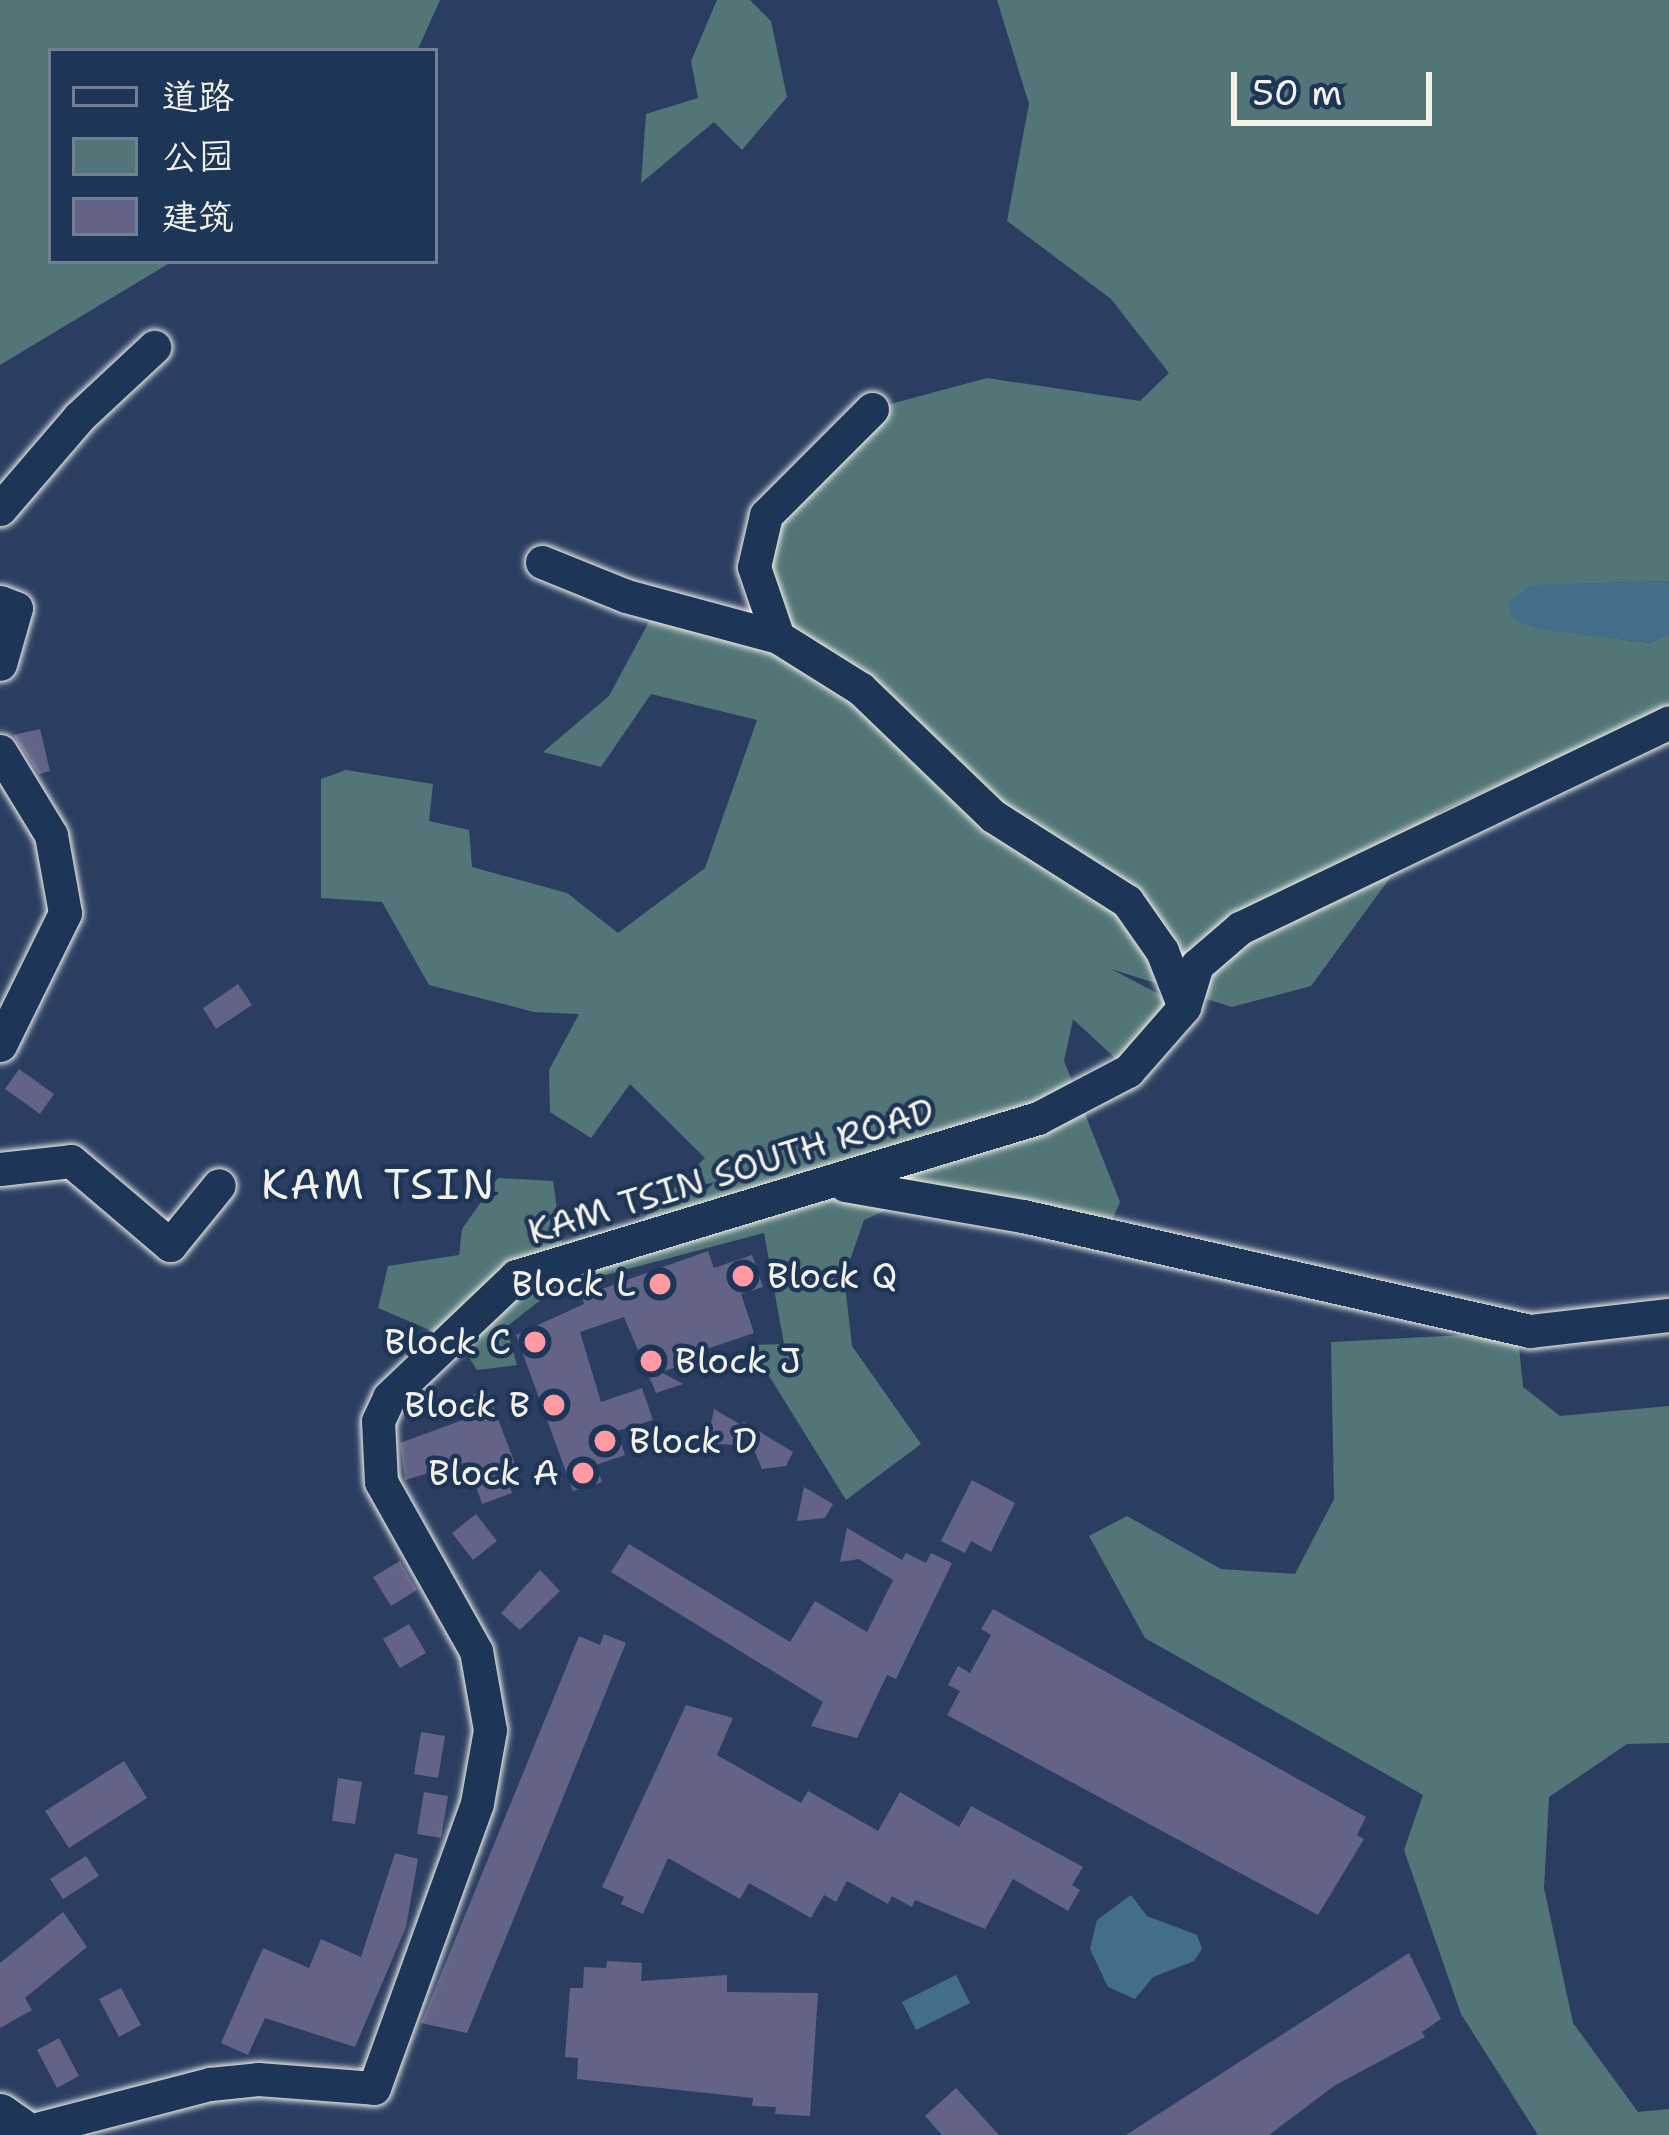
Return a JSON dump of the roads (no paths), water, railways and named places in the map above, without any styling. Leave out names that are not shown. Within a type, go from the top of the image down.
[{"type":"street","points":[[0,508],[79,417],[154,347]]},
{"type":"street","points":[[778,638],[754,567],[766,515],[872,409]]},
{"type":"street","points":[[542,562],[626,596],[778,638],[861,689],[993,816],[1127,901],[1162,951],[1184,1007]]},
{"type":"street","points":[[0,602],[16,608],[0,664]]},
{"type":"street","name":"KAM TSIN SOUTH ROAD","points":[[20,2126],[167,2090],[226,2082],[374,2088],[477,1803],[490,1730],[476,1652],[375,1465],[389,1397],[516,1276],[652,1229],[837,1184],[1038,1118],[1128,1070],[1184,1007],[1197,965],[1240,928],[1669,722]]},
{"type":"street","points":[[0,751],[51,835],[65,914],[0,1043]]},
{"type":"street","points":[[0,1169],[71,1161],[170,1245],[219,1185]]},
{"type":"street","points":[[837,1184],[1023,1216],[1530,1330],[1669,1315]]},
{"type":"water","points":[[1669,581],[1669,633],[1650,643],[1538,629],[1514,620],[1508,602],[1531,585]]},
{"type":"water","points":[[1131,1895],[1147,1916],[1197,1935],[1202,1949],[1194,1961],[1153,1977],[1135,1999],[1108,1987],[1090,1949],[1097,1920]]},
{"type":"water","points":[[956,1975],[970,2003],[916,2030],[902,2002]]},
{"type":"place","name":"Block Q","points":[[743,1276]]},
{"type":"place","name":"Block L","points":[[660,1284]]},
{"type":"place","name":"Block C","points":[[535,1342]]},
{"type":"place","name":"Block J","points":[[651,1361]]},
{"type":"place","name":"Block B","points":[[554,1405]]},
{"type":"place","name":"Block D","points":[[605,1441]]},
{"type":"place","name":"Block A","points":[[583,1473]]},
{"type":"district","name":"KAM TSIN","points":[[379,1184]]}]
